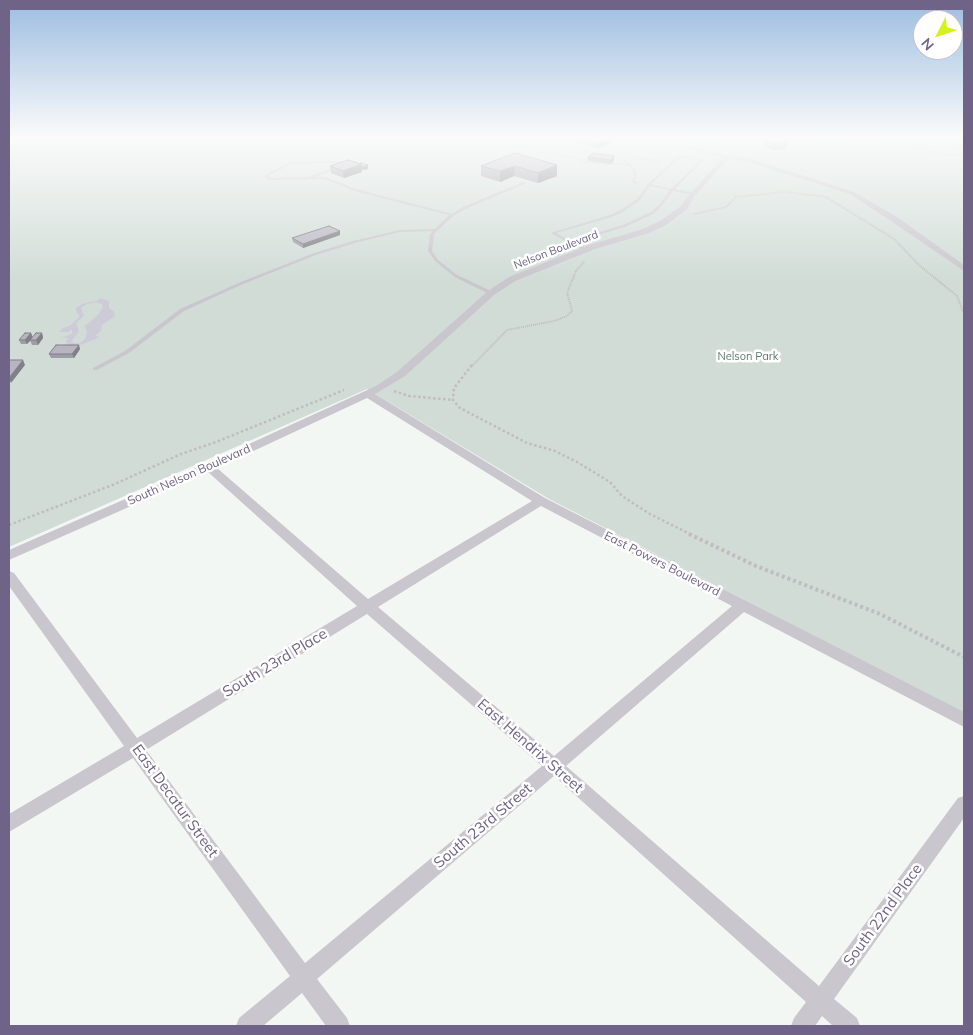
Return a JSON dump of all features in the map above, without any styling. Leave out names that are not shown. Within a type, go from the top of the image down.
[{"type":"street","name":"Nelson Boulevard","points":[[368,394],[401,374],[491,293],[512,279],[586,249],[646,231],[663,223],[684,206],[702,184]]},
{"type":"street","points":[[826,184],[852,193],[894,219],[964,269]]},
{"type":"street","name":"South Nelson Boulevard","points":[[9,555],[209,467],[368,394]]},
{"type":"street","name":"East Powers Boulevard","points":[[368,394],[541,502],[964,720]]},
{"type":"street","name":"East Hendrix Street","points":[[209,467],[367,606],[554,766],[849,1026]]},
{"type":"street","name":"South 23rd Place","points":[[9,824],[541,502]]},
{"type":"street","name":"East Decatur Street","points":[[9,576],[339,1026]]},
{"type":"street","name":"South 23rd Street","points":[[247,1026],[742,606]]},
{"type":"street","name":"South 22nd Place","points":[[802,1026],[964,804]]},
{"type":"lane","points":[[340,184],[355,190],[452,215]]},
{"type":"lane","points":[[95,369],[127,352],[182,310],[242,282],[315,254],[354,242],[400,231],[434,230],[452,215],[475,202],[521,184]]},
{"type":"lane","points":[[570,242],[624,226],[642,218],[660,206],[678,184]]},
{"type":"lane","points":[[586,249],[553,233],[616,213],[638,200],[648,185],[693,194]]},
{"type":"lane","points":[[434,230],[430,251],[437,261],[456,276],[491,293]]},
{"type":"path","points":[[693,214],[726,207],[736,197],[785,192],[826,197],[894,240],[919,265],[957,296],[964,314]]},
{"type":"path","points":[[453,400],[454,388],[461,377],[507,330],[554,321],[567,316],[572,311],[566,293],[576,271],[586,260]]},
{"type":"path","points":[[9,525],[88,495],[181,454],[216,442],[335,393],[355,389],[368,394],[394,391],[409,396],[453,400],[460,408],[526,443],[554,451],[577,462],[610,482],[622,496],[650,514],[756,566],[880,614],[964,658]]},
{"type":"green space","name":"Nelson Park","points":[[9,184],[964,184],[964,713],[549,499],[367,389],[9,547]]},
{"type":"shaded area","points":[[100,298],[109,301],[109,308],[114,312],[115,316],[102,325],[101,331],[95,336],[99,336],[98,338],[80,345],[67,345],[66,341],[69,338],[61,338],[72,334],[72,329],[68,332],[59,332],[63,328],[70,326],[80,316],[76,308],[82,304],[99,300]],"holes":[[[95,302],[102,304],[103,307],[98,315],[85,326],[87,333],[85,339],[80,343],[73,343],[72,341],[79,331],[76,323],[84,316],[81,308]]]},
{"type":"building","points":[[329,226],[340,231],[303,244],[292,238]]},
{"type":"building","points":[[25,333],[31,333],[25,340],[19,340]]},
{"type":"building","points":[[36,333],[42,333],[36,340],[30,340]]},
{"type":"building","points":[[56,345],[79,345],[72,354],[49,354]]},
{"type":"building","points":[[9,360],[23,360],[9,378]]}]
